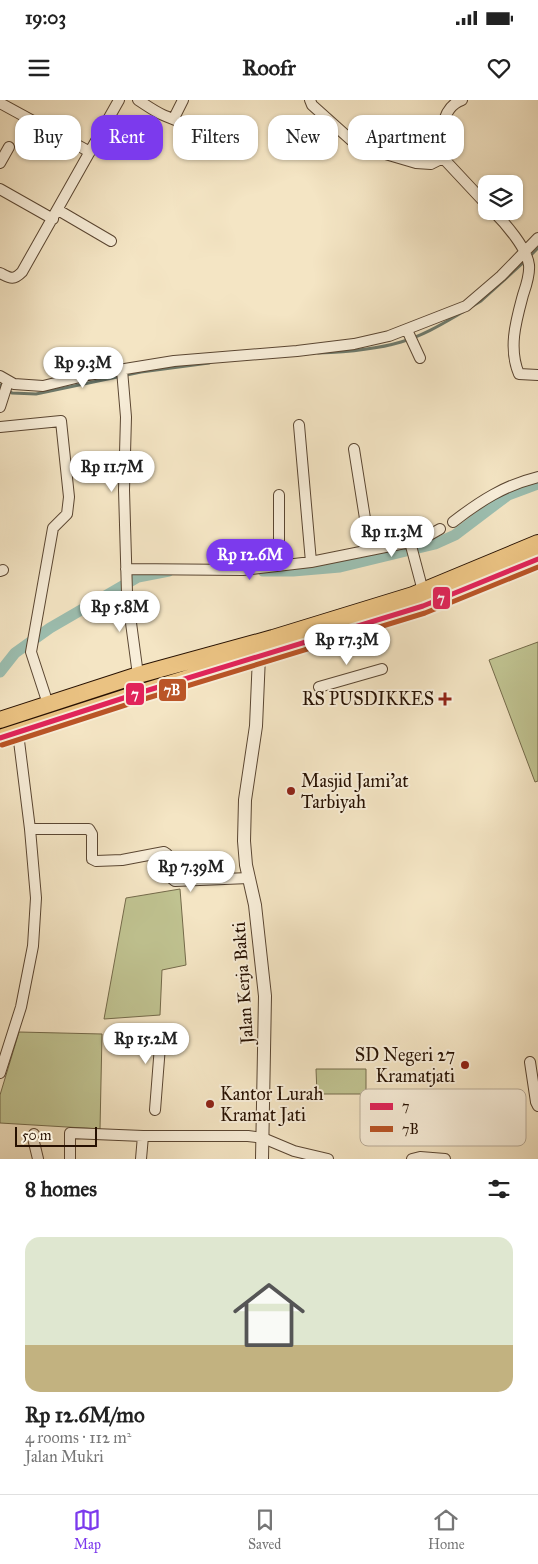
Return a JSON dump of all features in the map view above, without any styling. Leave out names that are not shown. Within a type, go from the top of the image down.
[{"type":"highway","points":[[366,617],[538,543]]},
{"type":"highway","points":[[0,738],[139,692],[258,649],[366,617],[423,606],[538,559]]},
{"type":"highway","points":[[0,720],[138,675],[258,649]]},
{"type":"street","points":[[0,273],[10,278],[17,277],[22,272],[119,100]]},
{"type":"street","points":[[138,100],[164,115],[173,118]]},
{"type":"street","points":[[176,115],[183,100]]},
{"type":"street","points":[[310,100],[312,105],[348,137]]},
{"type":"street","points":[[447,115],[456,101]]},
{"type":"street","points":[[0,103],[90,152]]},
{"type":"street","points":[[0,163],[9,147]]},
{"type":"street","points":[[406,160],[431,164],[439,160]]},
{"type":"street","points":[[445,160],[478,195]]},
{"type":"street","points":[[0,188],[111,241]]},
{"type":"street","points":[[501,220],[526,256],[526,284],[512,347],[519,374],[538,375]]},
{"type":"street","points":[[0,407],[4,379],[29,386],[43,386],[88,375],[122,374],[174,361],[297,351],[409,335],[466,306],[526,256],[538,238]]},
{"type":"street","points":[[409,335],[420,358]]},
{"type":"street","points":[[122,374],[126,417],[124,490],[126,570],[138,675]]},
{"type":"street","points":[[0,427],[61,421],[69,497],[67,514],[53,528],[31,652],[48,704]]},
{"type":"street","points":[[299,425],[311,562]]},
{"type":"street","points":[[354,450],[370,550]]},
{"type":"street","points":[[453,522],[489,496],[524,480],[538,477]]},
{"type":"street","points":[[279,495],[279,566]]},
{"type":"street","points":[[126,570],[243,570],[311,562],[410,542],[426,537],[440,529]]},
{"type":"street","points":[[410,542],[423,591]]},
{"type":"street","name":"Jalan Kerja Bakti","points":[[258,649],[256,726],[245,800],[244,841],[255,905],[265,996],[262,1159]]},
{"type":"street","points":[[319,687],[382,669]]},
{"type":"street","points":[[0,1073],[21,1008],[33,946],[36,898],[30,828],[18,732]]},
{"type":"street","points":[[30,828],[88,829],[92,834],[92,859],[96,861],[122,860],[164,852],[167,854],[170,877],[175,882],[249,878]]},
{"type":"street","points":[[156,1110],[160,1046],[171,1034]]},
{"type":"street","points":[[530,1062],[538,1106]]},
{"type":"street","points":[[70,1159],[70,1133],[143,1136],[248,1136],[263,1138],[294,1150],[328,1159]]},
{"type":"street","points":[[34,1134],[33,1138],[38,1159]]},
{"type":"street","points":[[141,1159],[143,1136]]},
{"type":"street","points":[[412,1159],[446,1159]]},
{"type":"green space","points":[[538,642],[538,781],[535,782],[489,660]]},
{"type":"green space","points":[[180,889],[186,965],[162,970],[160,1015],[104,1019],[126,898]]},
{"type":"green space","points":[[19,1032],[102,1034],[100,1129],[0,1123],[0,1095]]},
{"type":"green space","points":[[316,1069],[366,1069],[366,1089],[360,1089],[360,1094],[317,1094]]},
{"type":"waterway","points":[[529,257],[538,248]]},
{"type":"waterway","points":[[471,307],[481,301],[525,261]]},
{"type":"waterway","points":[[318,353],[360,350],[401,342],[425,333],[463,312]]},
{"type":"waterway","points":[[0,385],[12,393],[36,394],[141,372],[209,363]]},
{"type":"waterway","points":[[263,571],[293,571],[340,567],[435,544],[455,535],[508,495],[538,484]]},
{"type":"waterway","points":[[0,672],[15,653],[50,628],[138,577],[169,571]]},
{"type":"transit line","name":"7","points":[[0,738],[139,693],[423,606],[538,559]]},
{"type":"transit line","name":"7B","points":[[2,745],[141,700],[425,613],[538,567]]},
{"type":"place","name":"RS PUSDIKKES","points":[[445,699]]},
{"type":"place","name":"Masjid Jami'at Tarbiyah","points":[[291,791]]},
{"type":"place","name":"SD Negeri 27 Kramatjati","points":[[465,1065]]},
{"type":"place","name":"Kantor Lurah Kramat Jati","points":[[210,1104]]}]
